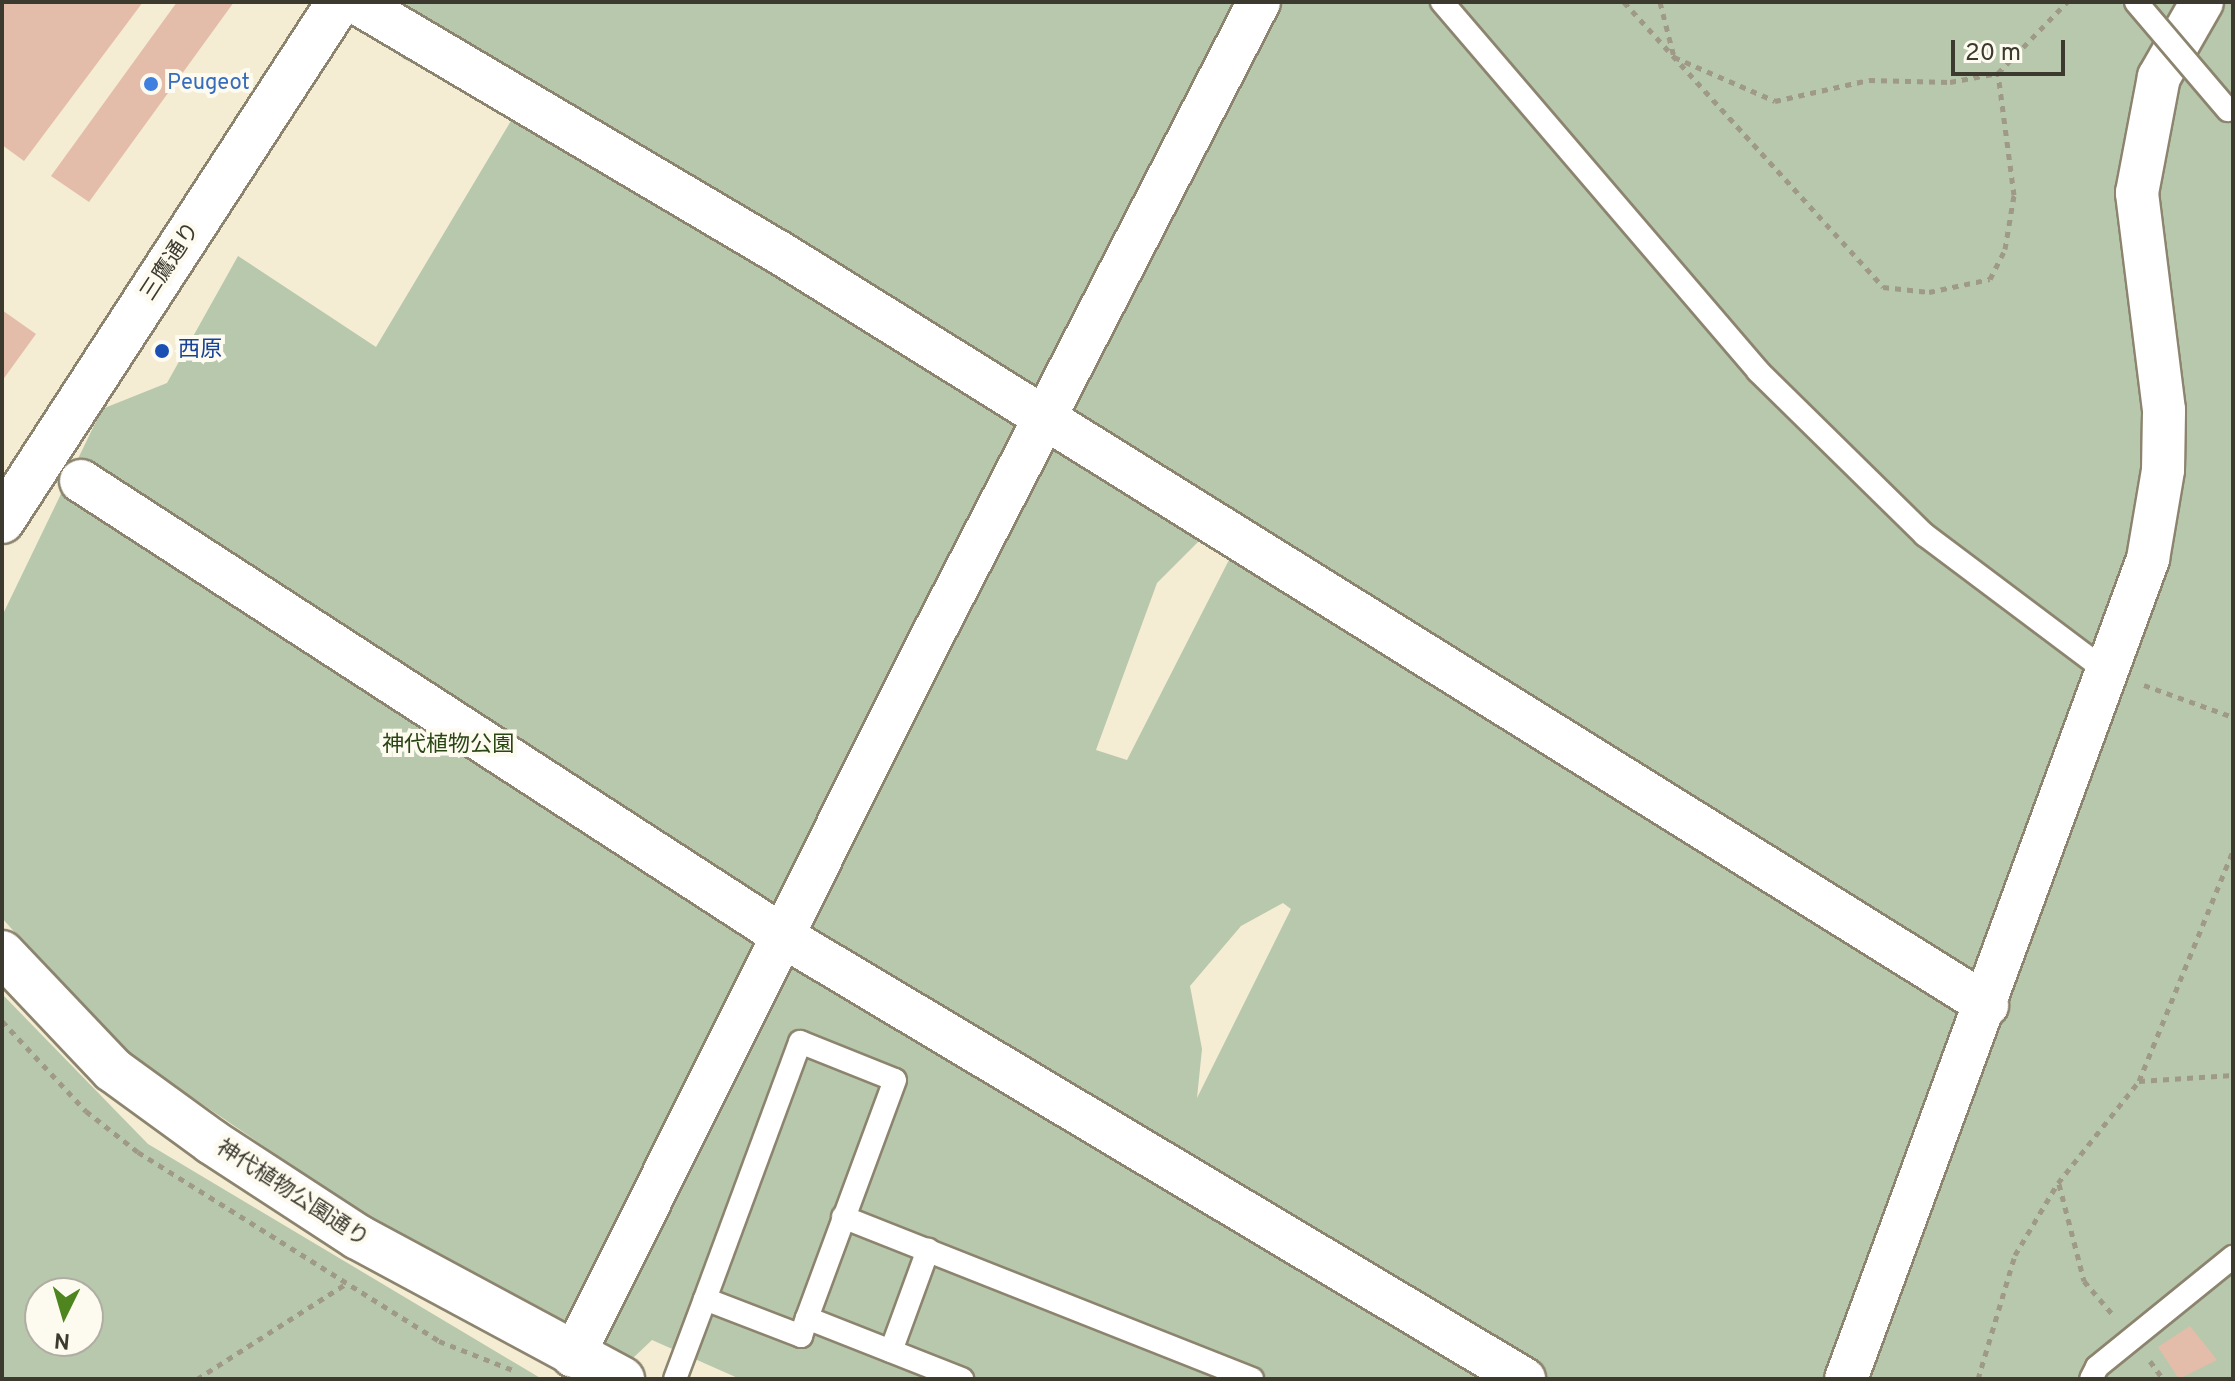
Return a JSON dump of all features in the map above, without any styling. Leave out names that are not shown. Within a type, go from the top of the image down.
[{"type":"street","points":[[565,1368],[786,938],[928,644],[1048,419],[1259,2]]},
{"type":"street","points":[[1846,1379],[1987,1005],[2148,559],[2163,470],[2164,410],[2137,193],[2159,77],[2202,2]]},
{"type":"street","points":[[352,4],[1048,419],[1987,1005]]},
{"type":"street","name":"三鷹通り","points":[[7,511],[352,4]]},
{"type":"street","points":[[81,481],[786,938],[1524,1379]]},
{"type":"street","name":"神代植物公園通り","points":[[2,953],[113,1070],[157,1104],[358,1237],[565,1368],[622,1379]]},
{"type":"lane","points":[[1442,2],[1758,371],[1925,535],[2109,673]]},
{"type":"lane","points":[[2136,2],[2230,113]]},
{"type":"lane","points":[[675,1379],[800,1042],[895,1080],[801,1336],[705,1299]]},
{"type":"lane","points":[[843,1217],[1252,1379]]},
{"type":"lane","points":[[891,1351],[928,1250]]},
{"type":"lane","points":[[2091,1379],[2133,1339],[2233,1257]]},
{"type":"lane","points":[[807,1318],[962,1379]]},
{"type":"path","points":[[1624,2],[1883,287],[1929,292],[1990,279],[2005,249],[2014,195],[1998,73]]},
{"type":"path","points":[[1660,2],[1674,57]]},
{"type":"path","points":[[1674,57],[1775,101],[1869,80],[1950,82],[1998,73],[2067,2]]},
{"type":"path","points":[[2109,673],[2233,717]]},
{"type":"path","points":[[1978,1379],[2015,1255],[2058,1183],[2139,1081],[2233,851]]},
{"type":"path","points":[[2139,1081],[2233,1075]]},
{"type":"path","points":[[2058,1183],[2084,1281],[2163,1379]]},
{"type":"path","points":[[197,1379],[347,1283]]},
{"type":"path","points":[[216,1369],[216,1379]]},
{"type":"green space","name":"神代植物公園","points":[[380,2],[2233,2],[2233,1379],[740,1379],[652,1340],[633,1358],[406,1243],[114,1044],[2,918],[2,616],[102,409],[167,383],[238,256],[376,347],[515,114],[402,58],[398,30]],"holes":[[[1202,538],[1231,556],[1127,760],[1096,750],[1157,583]],[[1283,903],[1291,909],[1197,1098],[1202,1049],[1190,986],[1241,926]]]},
{"type":"green space","points":[[2,994],[148,1144],[542,1379],[2,1379]]},
{"type":"building","points":[[2,2],[143,2],[24,161],[2,145]]},
{"type":"building","points":[[177,2],[234,2],[89,202],[51,176]]},
{"type":"building","points":[[2,310],[36,334],[2,381]]},
{"type":"building","points":[[2190,1326],[2217,1360],[2179,1379],[2158,1347]]},
{"type":"place","name":"Peugeot","points":[[151,84]]},
{"type":"place","name":"西原","points":[[162,351]]}]
